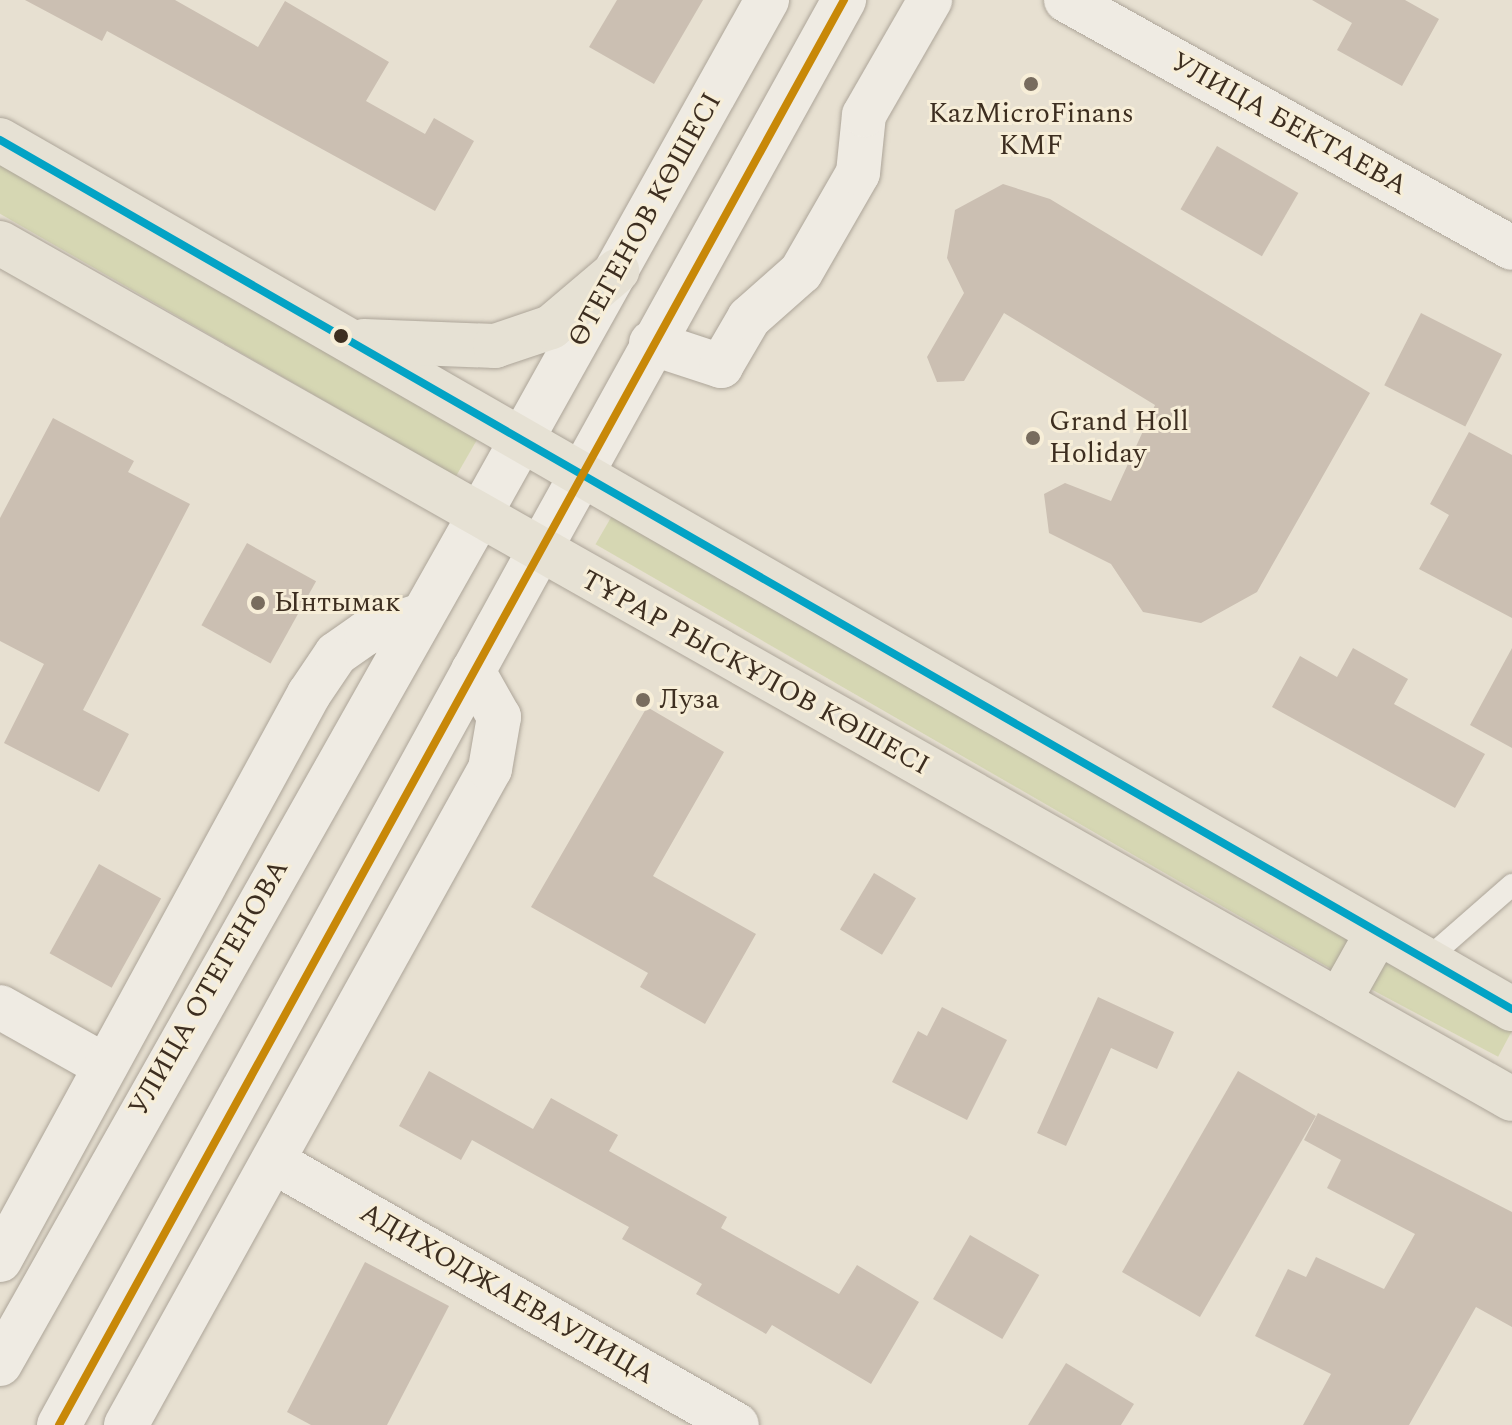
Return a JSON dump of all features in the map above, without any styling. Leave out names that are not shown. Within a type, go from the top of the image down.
[{"type":"main road","points":[[0,140],[1376,935],[1512,1009]]},
{"type":"main road","name":"ТҰРАР РЫСКҰЛОВ КӨШЕСІ","points":[[0,243],[539,551],[1512,1099]]},
{"type":"main road","points":[[345,338],[415,348],[495,346],[551,327],[617,271]]},
{"type":"main road","points":[[1339,1001],[1376,935]]},
{"type":"street","name":"ӨТЕГЕНОВ КӨШЕСІ","points":[[479,516],[767,0]]},
{"type":"street","points":[[59,1425],[539,551],[579,472],[844,0]]},
{"type":"street","points":[[651,343],[721,366],[749,318],[801,272],[858,173],[864,115],[930,0]]},
{"type":"street","name":"УЛИЦА БЕКТАЕВА","points":[[1066,0],[1512,248]]},
{"type":"street","name":"УЛИЦА ОТЕГЕНОВА","points":[[0,1364],[479,516]]},
{"type":"street","name":"УЛИЦА ОТЕГЕНОВА","points":[[0,1260],[336,654],[366,633],[422,615]]},
{"type":"street","points":[[126,1425],[276,1163],[490,769],[499,717],[473,671]]},
{"type":"street","points":[[0,1007],[105,1066]]},
{"type":"street","name":"АДИХОДЖАЕВАУЛИЦА","points":[[276,1163],[737,1425]]},
{"type":"lane","points":[[1424,962],[1512,885]]},
{"type":"green space","points":[[0,164],[477,439],[456,477],[0,214]]},
{"type":"green space","points":[[613,514],[1350,940],[1332,970],[596,544]]},
{"type":"green space","points":[[1382,960],[1512,1029],[1498,1057],[1367,987]]},
{"type":"building","points":[[25,0],[175,0],[258,47],[285,1],[389,62],[366,101],[425,134],[434,118],[474,141],[435,211],[107,31],[102,41]]},
{"type":"building","points":[[617,0],[703,0],[654,84],[589,47]]},
{"type":"building","points":[[1312,0],[1405,0],[1439,19],[1402,86],[1337,50],[1352,23]]},
{"type":"building","points":[[1217,146],[1298,193],[1262,256],[1180,209]]},
{"type":"building","points":[[1003,184],[1050,199],[1370,393],[1257,592],[1201,623],[1143,612],[1111,564],[1049,533],[1044,494],[1065,483],[1111,501],[1155,405],[1004,313],[964,381],[937,382],[927,357],[964,293],[947,258],[955,210]]},
{"type":"building","points":[[1421,313],[1502,354],[1465,426],[1384,385]]},
{"type":"building","points":[[53,418],[134,461],[128,472],[190,504],[83,710],[129,734],[99,792],[4,743],[44,664],[0,641],[0,518]]},
{"type":"building","points":[[1469,432],[1512,455],[1512,618],[1419,569],[1449,515],[1430,504]]},
{"type":"building","name":"Ынтымак","points":[[247,543],[316,581],[271,664],[201,625]]},
{"type":"building","points":[[1353,648],[1408,679],[1394,704],[1485,754],[1455,808],[1272,707],[1300,656],[1337,677]]},
{"type":"building","points":[[1512,648],[1512,748],[1470,725]]},
{"type":"building","points":[[647,707],[724,752],[653,876],[756,934],[705,1024],[640,987],[648,973],[531,907]]},
{"type":"building","points":[[99,864],[161,898],[112,988],[50,953]]},
{"type":"building","points":[[874,873],[916,898],[882,955],[840,930]]},
{"type":"building","points":[[1098,997],[1174,1032],[1157,1069],[1111,1048],[1066,1146],[1037,1133]]},
{"type":"building","points":[[942,1007],[1007,1040],[967,1120],[892,1082],[918,1031],[927,1036]]},
{"type":"building","points":[[429,1071],[533,1129],[551,1098],[618,1135],[609,1151],[727,1217],[721,1228],[839,1294],[857,1265],[919,1302],[871,1384],[772,1325],[766,1334],[696,1294],[702,1284],[622,1239],[629,1227],[472,1140],[461,1160],[399,1126]]},
{"type":"building","points":[[1238,1071],[1316,1116],[1200,1317],[1122,1272]]},
{"type":"building","points":[[1318,1113],[1512,1212],[1512,1327],[1476,1307],[1409,1425],[1303,1425],[1331,1374],[1255,1336],[1288,1269],[1306,1277],[1316,1257],[1384,1289],[1415,1234],[1327,1188],[1341,1160],[1304,1140]]},
{"type":"building","points":[[970,1235],[1039,1275],[1002,1339],[933,1299]]},
{"type":"building","points":[[365,1262],[449,1306],[387,1425],[311,1425],[287,1412]]},
{"type":"building","points":[[1066,1363],[1134,1404],[1121,1425],[1028,1425]]},
{"type":"transit line","points":[[59,1425],[844,0]]},
{"type":"transit line","points":[[0,140],[1512,1009]]},
{"type":"place","name":"KazMicroFinans KMF","points":[[1031,84]]},
{"type":"place","name":"Grand Holl Holiday","points":[[1033,438]]},
{"type":"place","name":"Ынтымак","points":[[258,603]]},
{"type":"place","name":"Луза","points":[[643,700]]}]
